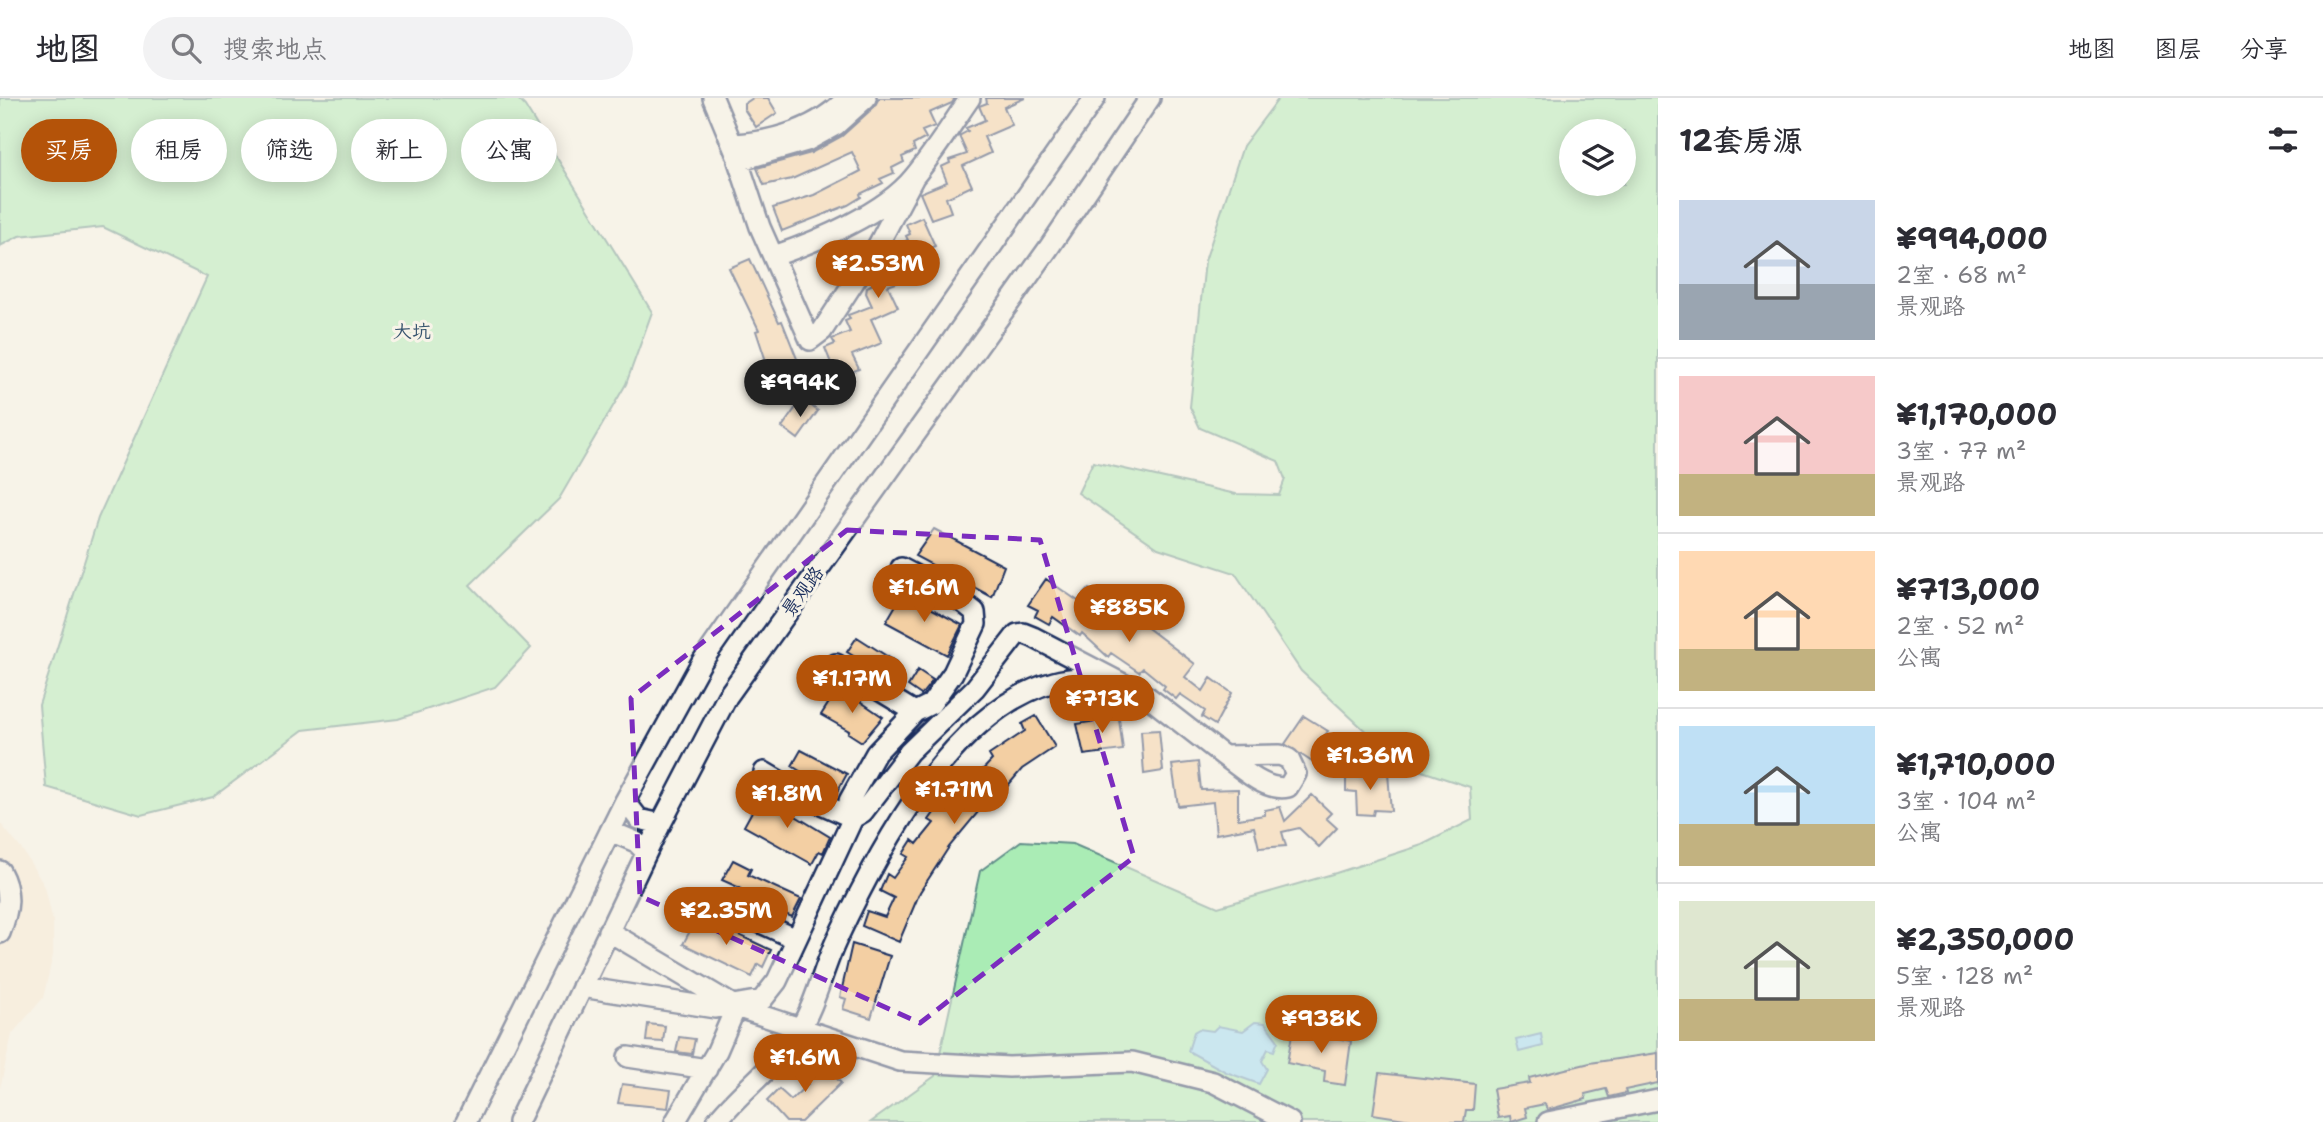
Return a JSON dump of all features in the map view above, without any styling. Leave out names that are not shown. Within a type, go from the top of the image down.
[{"type":"street","points":[[713,98],[736,152],[747,193],[810,340],[822,331],[878,245],[914,177],[970,98]]},
{"type":"street","points":[[736,152],[818,121],[847,98]]},
{"type":"street","points":[[736,152],[807,141],[836,125],[866,98]]},
{"type":"street","points":[[466,1122],[625,801],[701,663],[1095,98]]},
{"type":"street","name":"景观路","points":[[518,1122],[646,852],[734,687],[1048,249],[1150,98]]},
{"type":"street","points":[[774,256],[802,247],[872,211],[895,196],[914,177]]},
{"type":"street","points":[[853,818],[848,808],[856,785],[876,753],[915,712],[930,704],[953,673],[976,624],[975,612],[956,597],[901,568]]},
{"type":"street","points":[[582,987],[715,1008],[754,1004],[768,994],[853,818],[863,812],[909,752],[975,688],[1017,634],[1023,633],[1148,697],[1224,756]]},
{"type":"street","points":[[1055,681],[1056,649]]},
{"type":"street","points":[[836,664],[915,712]]},
{"type":"street","points":[[716,1122],[734,1100],[768,1069],[800,1030],[836,940],[889,838],[949,756],[993,713],[1028,692],[1055,681],[1107,676]]},
{"type":"street","points":[[764,772],[808,798],[853,818]]},
{"type":"street","points":[[625,801],[639,819],[661,824]]},
{"type":"street","points":[[610,831],[636,842],[646,852]]},
{"type":"street","points":[[0,871],[9,887],[8,914],[0,933]]},
{"type":"street","points":[[715,902],[796,939]]},
{"type":"street","points":[[608,931],[736,1007],[900,1062],[1009,1067],[1132,1062],[1213,1082],[1290,1122]]},
{"type":"street","points":[[675,1122],[707,1069],[736,1007]]},
{"type":"street","points":[[628,1057],[707,1069]]},
{"type":"street","points":[[1548,1122],[1658,1100]]},
{"type":"highlighted area","points":[[847,530],[1040,540],[1134,857],[920,1023],[640,896],[631,698]]},
{"type":"shaded area","points":[[0,823],[23,851],[45,887],[53,922],[53,955],[43,998],[12,1034],[0,1088]]},
{"type":"green space","name":"大坑","points":[[0,98],[517,98],[533,119],[461,119],[461,182],[557,182],[557,158],[652,312],[626,384],[559,499],[470,585],[531,648],[495,687],[398,719],[303,730],[213,797],[141,815],[46,787],[39,705],[98,518],[207,277],[103,227],[19,236],[0,246]]},
{"type":"green space","points":[[1279,98],[1658,98],[1658,1122],[871,1122],[935,1076],[980,871],[1021,841],[1073,844],[1218,907],[1422,845],[1472,820],[1470,787],[1401,764],[1301,671],[1235,573],[1158,548],[1078,493],[1093,462],[1236,494],[1279,495],[1285,479],[1278,461],[1200,428],[1190,407],[1205,261],[1243,146]]},
{"type":"water","points":[[1255,1022],[1265,1023],[1278,1041],[1274,1051],[1268,1049],[1262,1061],[1267,1069],[1259,1084],[1226,1072],[1188,1051],[1194,1032],[1199,1029],[1213,1031],[1218,1026],[1243,1031]]},
{"type":"water","points":[[1541,1034],[1543,1046],[1519,1052],[1516,1040]]},
{"type":"building","points":[[753,98],[768,98],[777,113],[756,127],[744,109],[744,104]]},
{"type":"building","points":[[879,98],[955,98],[952,103],[929,113],[935,126],[922,131],[926,138],[913,145],[915,151],[902,157],[904,162],[892,168],[894,173],[880,179],[883,183],[860,194],[861,197],[848,205],[782,231],[773,208],[814,195],[861,171],[852,152],[792,179],[764,185],[757,168],[811,153],[842,136],[874,107]]},
{"type":"building","points":[[986,98],[1025,98],[1004,107],[1012,125],[984,137],[991,153],[963,166],[972,186],[946,198],[951,212],[931,219],[920,193],[947,182],[941,167],[950,163],[949,160],[967,154],[959,136],[968,131],[966,128],[985,120],[979,106],[987,103]]},
{"type":"building","points":[[922,217],[935,246],[907,258],[915,276],[888,286],[898,307],[871,319],[882,343],[852,355],[859,369],[837,378],[825,348],[835,344],[832,339],[850,332],[845,321],[850,319],[848,315],[872,306],[866,293],[867,287],[873,284],[871,279],[888,271],[884,259],[891,247],[908,240],[906,236],[910,234],[906,224]]},
{"type":"building","points":[[750,259],[779,322],[782,321],[805,379],[775,391],[764,365],[767,364],[756,331],[759,330],[729,268]]},
{"type":"building","points":[[802,399],[818,411],[798,439],[782,427]]},
{"type":"building","points":[[934,529],[1004,566],[992,597],[915,556]]},
{"type":"building","points":[[1046,579],[1078,601],[1089,589],[1114,612],[1124,600],[1141,612],[1136,619],[1195,664],[1185,677],[1203,691],[1211,678],[1232,693],[1215,725],[1202,717],[1205,711],[1180,694],[1176,699],[1143,668],[1139,672],[1111,653],[1108,657],[1082,633],[1080,636],[1053,617],[1049,624],[1035,616],[1038,610],[1028,605]]},
{"type":"building","points":[[903,593],[962,625],[947,655],[886,622]]},
{"type":"building","points":[[857,637],[896,662],[887,677],[847,652]]},
{"type":"building","points":[[918,670],[933,680],[921,695],[908,686]]},
{"type":"building","points":[[839,687],[883,717],[862,742],[821,715]]},
{"type":"building","points":[[1118,711],[1123,750],[1084,755],[1077,724],[1103,720],[1102,712]]},
{"type":"building","points":[[1036,716],[1055,747],[1022,769],[1006,788],[1002,783],[949,847],[920,892],[899,942],[862,926],[867,911],[885,917],[894,898],[880,891],[887,874],[893,878],[908,857],[903,854],[912,840],[917,844],[934,823],[929,820],[939,806],[944,809],[960,789],[955,784],[966,772],[974,779],[992,760],[989,755],[1025,731],[1022,724]]},
{"type":"building","points":[[1304,716],[1328,731],[1320,742],[1325,745],[1312,762],[1285,744]]},
{"type":"building","points":[[1159,730],[1163,771],[1144,774],[1141,731]]},
{"type":"building","points":[[801,750],[847,774],[836,794],[792,766]]},
{"type":"building","points":[[1198,762],[1201,790],[1238,789],[1238,819],[1265,815],[1265,810],[1280,807],[1285,821],[1312,795],[1331,813],[1326,818],[1337,828],[1319,847],[1299,828],[1282,832],[1286,846],[1259,848],[1254,827],[1216,834],[1213,802],[1178,806],[1172,765]]},
{"type":"building","points":[[1346,773],[1388,773],[1391,811],[1374,810],[1373,815],[1357,814],[1356,792],[1346,791]]},
{"type":"building","points":[[761,795],[830,837],[823,853],[819,851],[812,864],[744,826]]},
{"type":"building","points":[[733,860],[751,869],[748,875],[801,899],[792,917],[737,893],[740,888],[722,880]]},
{"type":"building","points":[[698,916],[771,950],[763,967],[758,964],[752,977],[683,944]]},
{"type":"building","points":[[852,944],[890,956],[871,1018],[843,1009],[846,999],[840,997]]},
{"type":"building","points":[[648,1024],[665,1026],[663,1042],[646,1041]]},
{"type":"building","points":[[1293,1029],[1351,1041],[1345,1085],[1324,1082],[1325,1071],[1287,1063]]},
{"type":"building","points":[[679,1037],[695,1039],[692,1054],[676,1052]]},
{"type":"building","points":[[1658,1053],[1658,1083],[1625,1090],[1626,1093],[1609,1097],[1606,1089],[1585,1094],[1586,1099],[1547,1110],[1545,1104],[1525,1108],[1527,1117],[1511,1122],[1510,1116],[1498,1118],[1493,1089],[1530,1083],[1529,1078],[1590,1063]]},
{"type":"building","points":[[808,1060],[820,1072],[826,1067],[841,1083],[801,1122],[786,1122],[767,1101],[779,1089],[791,1100],[808,1084],[796,1072]]},
{"type":"building","points":[[1379,1073],[1475,1084],[1473,1110],[1466,1110],[1464,1122],[1424,1122],[1373,1114]]},
{"type":"building","points":[[622,1084],[671,1090],[668,1108],[618,1103]]}]
